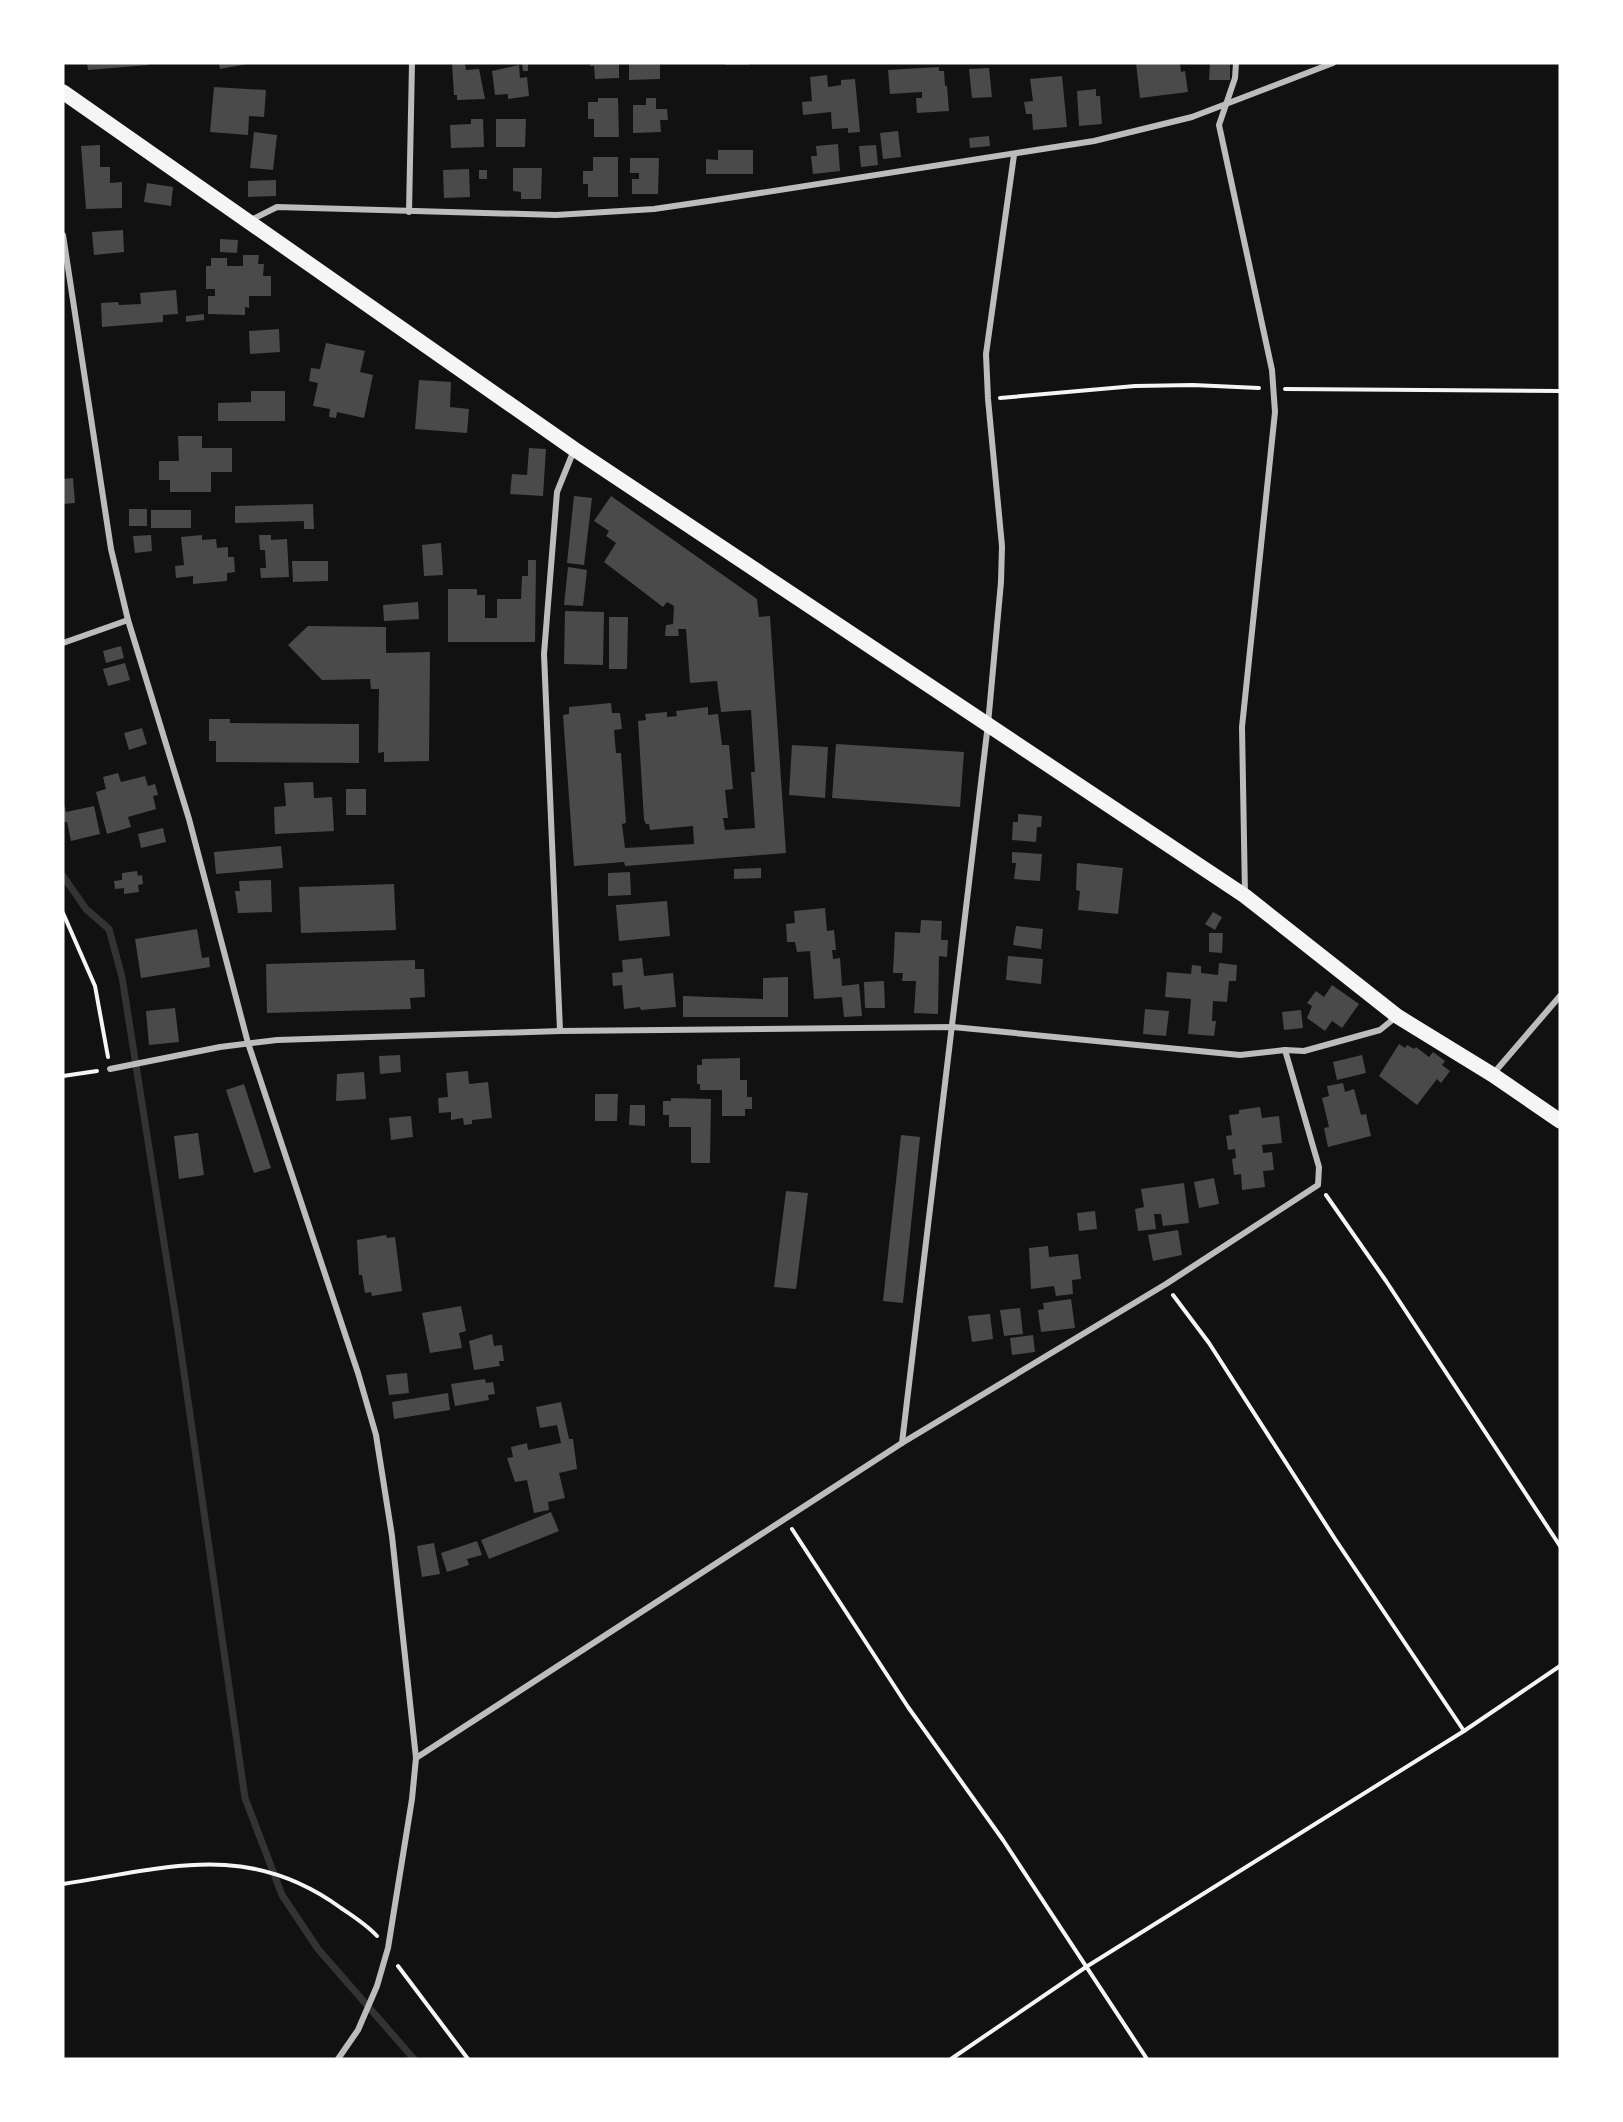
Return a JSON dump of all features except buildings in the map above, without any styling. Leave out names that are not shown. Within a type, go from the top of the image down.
[{"type":"main road","points":[[63,92],[574,448],[1245,896],[1397,1016],[1558,1118]]},
{"type":"street","points":[[409,212],[412,63]]},
{"type":"street","points":[[1236,63],[1235,78],[1219,125],[1272,370],[1275,412],[1242,727],[1245,896]]},
{"type":"street","points":[[248,222],[277,207],[556,215],[654,209],[1094,141],[1192,117],[1333,63]]},
{"type":"street","points":[[902,1443],[988,724],[1002,546],[986,354],[1014,155]]},
{"type":"street","points":[[63,235],[111,549],[128,621],[189,819],[249,1043],[336,1300],[376,1435],[392,1536],[416,1758],[403,1865],[388,1948],[377,1986],[358,2030],[338,2059]]},
{"type":"street","points":[[560,1031],[544,654],[557,492],[574,448]]},
{"type":"street","points":[[63,643],[128,621]]},
{"type":"street","points":[[1493,1075],[1560,996]]},
{"type":"street","points":[[110,1070],[249,1043],[560,1031],[953,1027],[1240,1055],[1285,1050],[1304,1051],[1380,1030],[1397,1016]]},
{"type":"street","points":[[416,1758],[902,1443],[1166,1284],[1318,1185],[1319,1167],[1285,1050]]},
{"type":"path","points":[[63,913],[95,986],[110,1070],[63,1076]]},
{"type":"path","points":[[1318,1185],[1386,1281],[1560,1546]]},
{"type":"path","points":[[1166,1284],[1209,1342],[1335,1539],[1464,1731]]},
{"type":"path","points":[[791,1527],[908,1707],[1003,1840],[1147,2059]]},
{"type":"path","points":[[951,2059],[1086,1967],[1464,1731],[1560,1665]]},
{"type":"path","points":[[63,1884],[202,1863],[241,1864],[295,1880]]},
{"type":"waterway","points":[[63,876],[86,909],[109,929],[122,977],[178,1331],[245,1798],[282,1895],[318,1949],[414,2059]]}]
